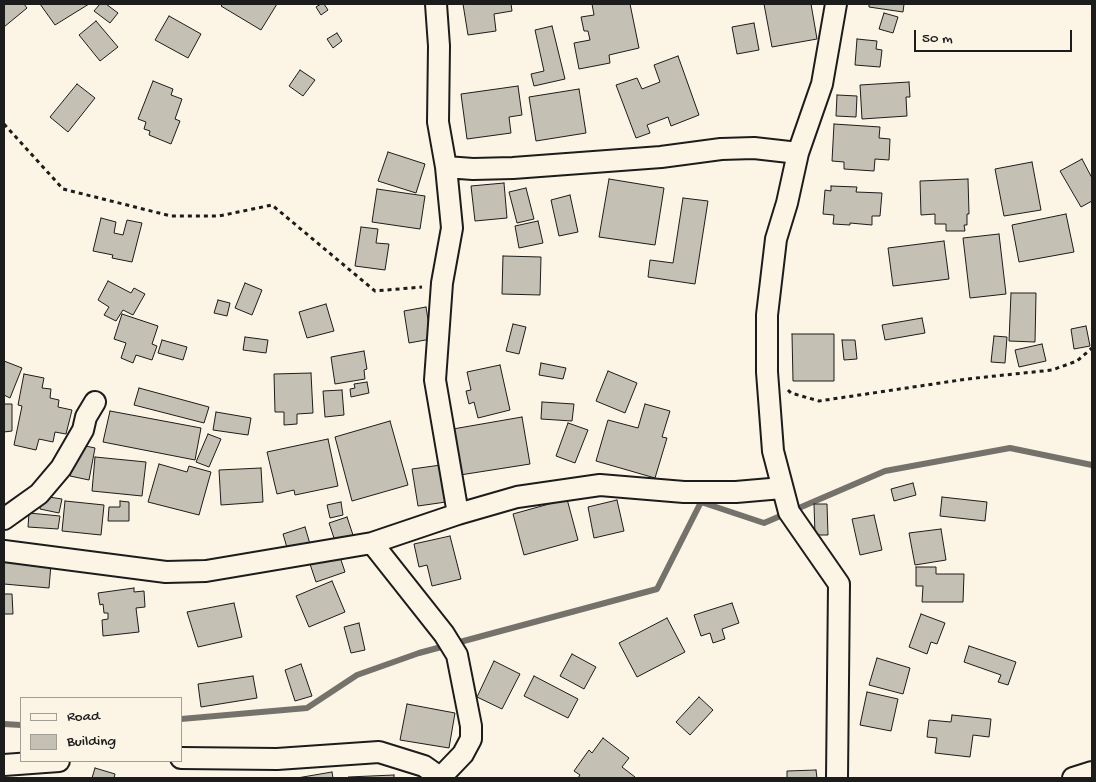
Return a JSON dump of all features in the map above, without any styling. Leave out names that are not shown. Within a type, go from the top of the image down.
[{"type":"street","points":[[436,4],[439,46],[438,122],[446,167],[452,228],[442,284],[435,380],[458,514]]},
{"type":"street","points":[[836,4],[822,84],[798,153],[775,246],[767,315],[767,372],[773,451],[788,512],[839,584],[837,778]]},
{"type":"street","points":[[446,167],[473,169],[512,168],[661,157],[721,149],[754,148],[798,153]]},
{"type":"street","points":[[4,519],[39,494],[61,468],[84,430],[86,417],[95,402]]},
{"type":"street","points":[[4,551],[166,572],[206,571],[372,543],[458,514],[517,497],[600,485],[684,492],[736,492],[782,488]]},
{"type":"street","points":[[182,758],[277,759],[379,752],[424,766],[441,778],[462,754],[471,739],[471,726],[457,655],[444,634],[372,543]]},
{"type":"street","points":[[4,765],[45,762]]},
{"type":"street","points":[[1073,778],[1092,772]]},
{"type":"path","points":[[4,124],[63,189],[171,216],[219,216],[272,205],[375,291],[412,289],[442,284]]},
{"type":"path","points":[[767,372],[791,393],[820,401],[967,379],[1052,370],[1076,361],[1092,348]]},
{"type":"building","points":[[4,4],[24,4],[27,8],[4,27]]},
{"type":"building","points":[[40,4],[89,4],[55,25]]},
{"type":"building","points":[[100,4],[106,4],[118,13],[110,23],[94,11]]},
{"type":"building","points":[[223,4],[277,4],[261,30],[221,6]]},
{"type":"building","points":[[324,4],[328,10],[321,15],[316,7]]},
{"type":"building","points":[[463,4],[511,4],[512,11],[494,14],[496,31],[468,35]]},
{"type":"building","points":[[592,4],[630,4],[639,48],[609,55],[610,63],[579,69],[574,43],[590,40],[588,31],[584,31],[581,17],[594,15]]},
{"type":"building","points":[[764,4],[811,4],[817,39],[772,47]]},
{"type":"building","points":[[869,4],[904,4],[903,12],[869,7]]},
{"type":"building","points":[[884,13],[898,17],[893,33],[879,29]]},
{"type":"building","points":[[169,16],[201,34],[188,58],[155,40]]},
{"type":"building","points":[[96,21],[118,47],[100,61],[79,35]]},
{"type":"building","points":[[754,23],[759,50],[737,54],[732,27]]},
{"type":"building","points":[[552,26],[565,79],[534,86],[531,74],[544,71],[535,30]]},
{"type":"building","points":[[337,33],[342,41],[333,48],[327,39]]},
{"type":"building","points":[[857,39],[877,41],[876,49],[882,50],[880,67],[855,65]]},
{"type":"building","points":[[678,56],[699,115],[671,126],[668,117],[647,125],[650,133],[636,138],[616,85],[637,78],[642,89],[660,82],[654,65]]},
{"type":"building","points":[[300,70],[315,80],[303,96],[289,86]]},
{"type":"building","points":[[153,81],[173,89],[171,95],[182,99],[175,119],[180,121],[171,144],[149,135],[150,131],[144,129],[146,122],[138,119]]},
{"type":"building","points":[[909,82],[910,97],[906,97],[907,116],[862,119],[860,85]]},
{"type":"building","points":[[77,84],[95,98],[68,132],[50,117]]},
{"type":"building","points":[[518,86],[522,115],[509,117],[511,133],[467,139],[461,94]]},
{"type":"building","points":[[579,89],[586,133],[536,141],[529,97]]},
{"type":"building","points":[[837,95],[857,96],[856,117],[836,116]]},
{"type":"building","points":[[834,124],[880,127],[879,138],[890,139],[889,160],[875,159],[874,171],[844,169],[844,162],[832,161]]},
{"type":"building","points":[[388,152],[425,164],[416,193],[378,181]]},
{"type":"building","points":[[1082,159],[1092,178],[1092,201],[1081,207],[1060,171]]},
{"type":"building","points":[[1032,162],[1041,210],[1004,216],[995,169]]},
{"type":"building","points":[[609,179],[664,188],[655,245],[599,237]]},
{"type":"building","points":[[968,179],[969,214],[967,214],[967,225],[964,225],[965,231],[946,231],[946,224],[935,224],[935,214],[921,215],[920,181]]},
{"type":"building","points":[[504,183],[507,218],[475,221],[471,186]]},
{"type":"building","points":[[831,186],[857,187],[856,192],[882,193],[880,216],[872,216],[872,225],[833,224],[834,215],[823,214],[825,190],[831,191]]},
{"type":"building","points":[[526,188],[534,219],[517,223],[509,192]]},
{"type":"building","points":[[377,189],[425,196],[420,229],[372,222]]},
{"type":"building","points":[[570,195],[578,232],[559,236],[551,200]]},
{"type":"building","points":[[683,198],[708,201],[695,284],[648,277],[650,260],[673,263]]},
{"type":"building","points":[[1066,214],[1074,252],[1019,262],[1012,225]]},
{"type":"building","points":[[101,218],[116,222],[114,233],[123,235],[127,220],[142,223],[132,262],[112,258],[113,255],[93,251]]},
{"type":"building","points":[[538,221],[543,243],[519,248],[515,226]]},
{"type":"building","points":[[361,227],[378,229],[376,243],[389,244],[385,270],[355,266]]},
{"type":"building","points":[[999,234],[1006,294],[970,298],[963,238]]},
{"type":"building","points":[[944,241],[949,279],[893,286],[888,248]]},
{"type":"building","points":[[503,256],[541,257],[540,295],[502,294]]},
{"type":"building","points":[[108,281],[131,293],[134,288],[145,294],[133,315],[123,310],[116,321],[104,315],[109,307],[98,300]]},
{"type":"building","points":[[245,283],[262,290],[252,315],[235,308]]},
{"type":"building","points":[[1011,293],[1036,293],[1035,342],[1009,341]]},
{"type":"building","points":[[218,300],[230,303],[227,316],[214,313]]},
{"type":"building","points":[[326,304],[334,331],[307,338],[299,312]]},
{"type":"building","points":[[426,307],[431,339],[409,343],[404,311]]},
{"type":"building","points":[[122,314],[158,326],[152,344],[157,346],[152,360],[136,355],[133,363],[121,358],[126,343],[114,339]]},
{"type":"building","points":[[922,318],[925,333],[885,340],[882,325]]},
{"type":"building","points":[[513,324],[526,327],[519,354],[506,351]]},
{"type":"building","points":[[1086,326],[1090,346],[1074,349],[1071,329]]},
{"type":"building","points":[[792,334],[834,334],[834,381],[793,381]]},
{"type":"building","points":[[994,336],[1007,337],[1005,363],[991,362]]},
{"type":"building","points":[[245,337],[268,340],[266,353],[243,350]]},
{"type":"building","points":[[162,340],[187,347],[183,360],[158,353]]},
{"type":"building","points":[[842,340],[855,340],[857,359],[844,360]]},
{"type":"building","points":[[1042,344],[1046,361],[1019,367],[1015,350]]},
{"type":"building","points":[[364,351],[367,369],[364,370],[365,379],[335,384],[331,357]]},
{"type":"building","points":[[4,361],[22,368],[10,398],[4,395]]},
{"type":"building","points":[[541,363],[566,368],[563,379],[539,375]]},
{"type":"building","points":[[500,365],[510,410],[478,418],[474,402],[469,404],[466,391],[471,390],[467,372]]},
{"type":"building","points":[[608,371],[637,383],[625,413],[596,401]]},
{"type":"building","points":[[311,373],[313,413],[297,414],[297,424],[284,425],[284,412],[275,412],[274,374]]},
{"type":"building","points":[[24,374],[44,378],[42,388],[51,389],[50,398],[59,400],[58,407],[72,410],[66,434],[55,432],[53,442],[39,439],[36,450],[14,445],[22,406],[18,405]]},
{"type":"building","points":[[367,382],[369,393],[351,397],[350,389],[355,388],[354,384]]},
{"type":"building","points":[[139,388],[209,407],[204,423],[134,405]]},
{"type":"building","points":[[342,390],[344,415],[325,417],[323,391]]},
{"type":"building","points":[[542,402],[574,404],[572,421],[541,419]]},
{"type":"building","points":[[4,404],[12,404],[12,431],[4,432]]},
{"type":"building","points":[[645,404],[670,411],[662,437],[667,438],[655,478],[596,461],[608,420],[638,428]]},
{"type":"building","points":[[110,411],[201,428],[195,460],[103,442]]},
{"type":"building","points":[[216,412],[251,418],[248,435],[213,430]]},
{"type":"building","points":[[522,417],[530,464],[460,475],[453,429]]},
{"type":"building","points":[[390,421],[408,485],[352,501],[335,437]]},
{"type":"building","points":[[568,423],[588,430],[575,463],[556,456]]},
{"type":"building","points":[[208,434],[221,439],[209,467],[196,462]]},
{"type":"building","points":[[328,439],[338,486],[295,495],[294,490],[277,494],[267,452]]},
{"type":"building","points":[[76,444],[95,448],[89,480],[70,476]]},
{"type":"building","points":[[95,457],[146,462],[142,496],[92,491]]},
{"type":"building","points":[[159,464],[187,472],[189,466],[211,472],[199,515],[148,502]]},
{"type":"building","points":[[441,465],[446,502],[418,506],[412,469]]},
{"type":"building","points":[[261,468],[263,502],[221,505],[219,470]]},
{"type":"building","points":[[913,483],[916,495],[894,501],[891,489]]},
{"type":"building","points":[[42,496],[62,499],[59,513],[40,509]]},
{"type":"building","points":[[942,497],[987,502],[985,521],[940,516]]},
{"type":"building","points":[[567,499],[578,540],[524,555],[513,514]]},
{"type":"building","points":[[617,500],[624,531],[594,538],[588,507]]},
{"type":"building","points":[[65,501],[104,505],[101,535],[62,531]]},
{"type":"building","points":[[120,501],[129,502],[129,521],[108,521],[109,507],[120,507]]},
{"type":"building","points":[[341,502],[343,515],[330,518],[327,505]]},
{"type":"building","points":[[814,504],[827,504],[828,535],[815,535]]},
{"type":"building","points":[[29,513],[60,516],[58,529],[28,527]]},
{"type":"building","points":[[874,515],[882,550],[860,555],[852,519]]},
{"type":"building","points":[[347,517],[353,535],[335,541],[329,523]]},
{"type":"building","points":[[305,527],[310,544],[288,551],[283,534]]},
{"type":"building","points":[[941,529],[946,560],[915,565],[909,533]]},
{"type":"building","points":[[450,536],[461,579],[432,586],[427,565],[419,567],[414,544]]},
{"type":"building","points":[[338,551],[345,572],[316,582],[309,561]]},
{"type":"building","points":[[4,560],[51,564],[49,588],[4,584]]},
{"type":"building","points":[[916,567],[936,567],[936,574],[964,574],[963,602],[922,602],[923,586],[916,586]]},
{"type":"building","points":[[332,581],[345,612],[309,627],[296,596]]},
{"type":"building","points":[[134,588],[134,592],[144,591],[145,607],[136,608],[139,632],[103,636],[102,620],[108,619],[108,613],[104,613],[103,604],[100,605],[98,593]]},
{"type":"building","points":[[4,594],[12,594],[13,614],[4,614]]},
{"type":"building","points":[[234,603],[242,637],[198,647],[187,612]]},
{"type":"building","points":[[732,603],[739,623],[722,629],[725,639],[713,643],[710,633],[701,636],[694,615]]},
{"type":"building","points":[[921,614],[945,623],[937,644],[931,642],[927,654],[909,647]]},
{"type":"building","points":[[667,618],[685,652],[637,677],[619,643]]},
{"type":"building","points":[[359,623],[365,650],[351,653],[344,627]]},
{"type":"building","points":[[969,646],[1016,662],[1008,685],[998,682],[1001,675],[964,662]]},
{"type":"building","points":[[572,654],[596,667],[584,689],[560,676]]},
{"type":"building","points":[[877,658],[910,668],[903,694],[869,685]]},
{"type":"building","points":[[494,661],[520,674],[502,709],[477,697]]},
{"type":"building","points":[[301,664],[312,696],[295,701],[285,670]]},
{"type":"building","points":[[253,676],[257,698],[201,707],[198,684]]},
{"type":"building","points":[[534,676],[578,699],[568,718],[524,696]]},
{"type":"building","points":[[867,692],[898,699],[891,731],[860,725]]},
{"type":"building","points":[[699,697],[713,710],[690,735],[676,722]]},
{"type":"building","points":[[407,704],[455,713],[449,748],[400,740]]},
{"type":"building","points":[[952,715],[991,719],[989,737],[973,735],[970,757],[935,753],[937,738],[927,737],[929,720],[951,722]]},
{"type":"building","points":[[603,738],[629,758],[622,767],[634,778],[578,778],[580,775],[574,771],[589,750],[592,753]]},
{"type":"building","points":[[95,768],[115,774],[114,778],[92,778]]},
{"type":"building","points":[[816,770],[817,778],[787,778],[787,771]]},
{"type":"building","points":[[332,772],[333,778],[297,778]]},
{"type":"building","points":[[394,775],[394,778],[348,778],[348,777]]},
{"type":"waterway","points":[[182,719],[307,708],[357,675],[419,653],[657,589],[701,502],[764,523],[885,471],[1010,448],[1092,465]]},
{"type":"waterway","points":[[4,724],[20,725]]}]
